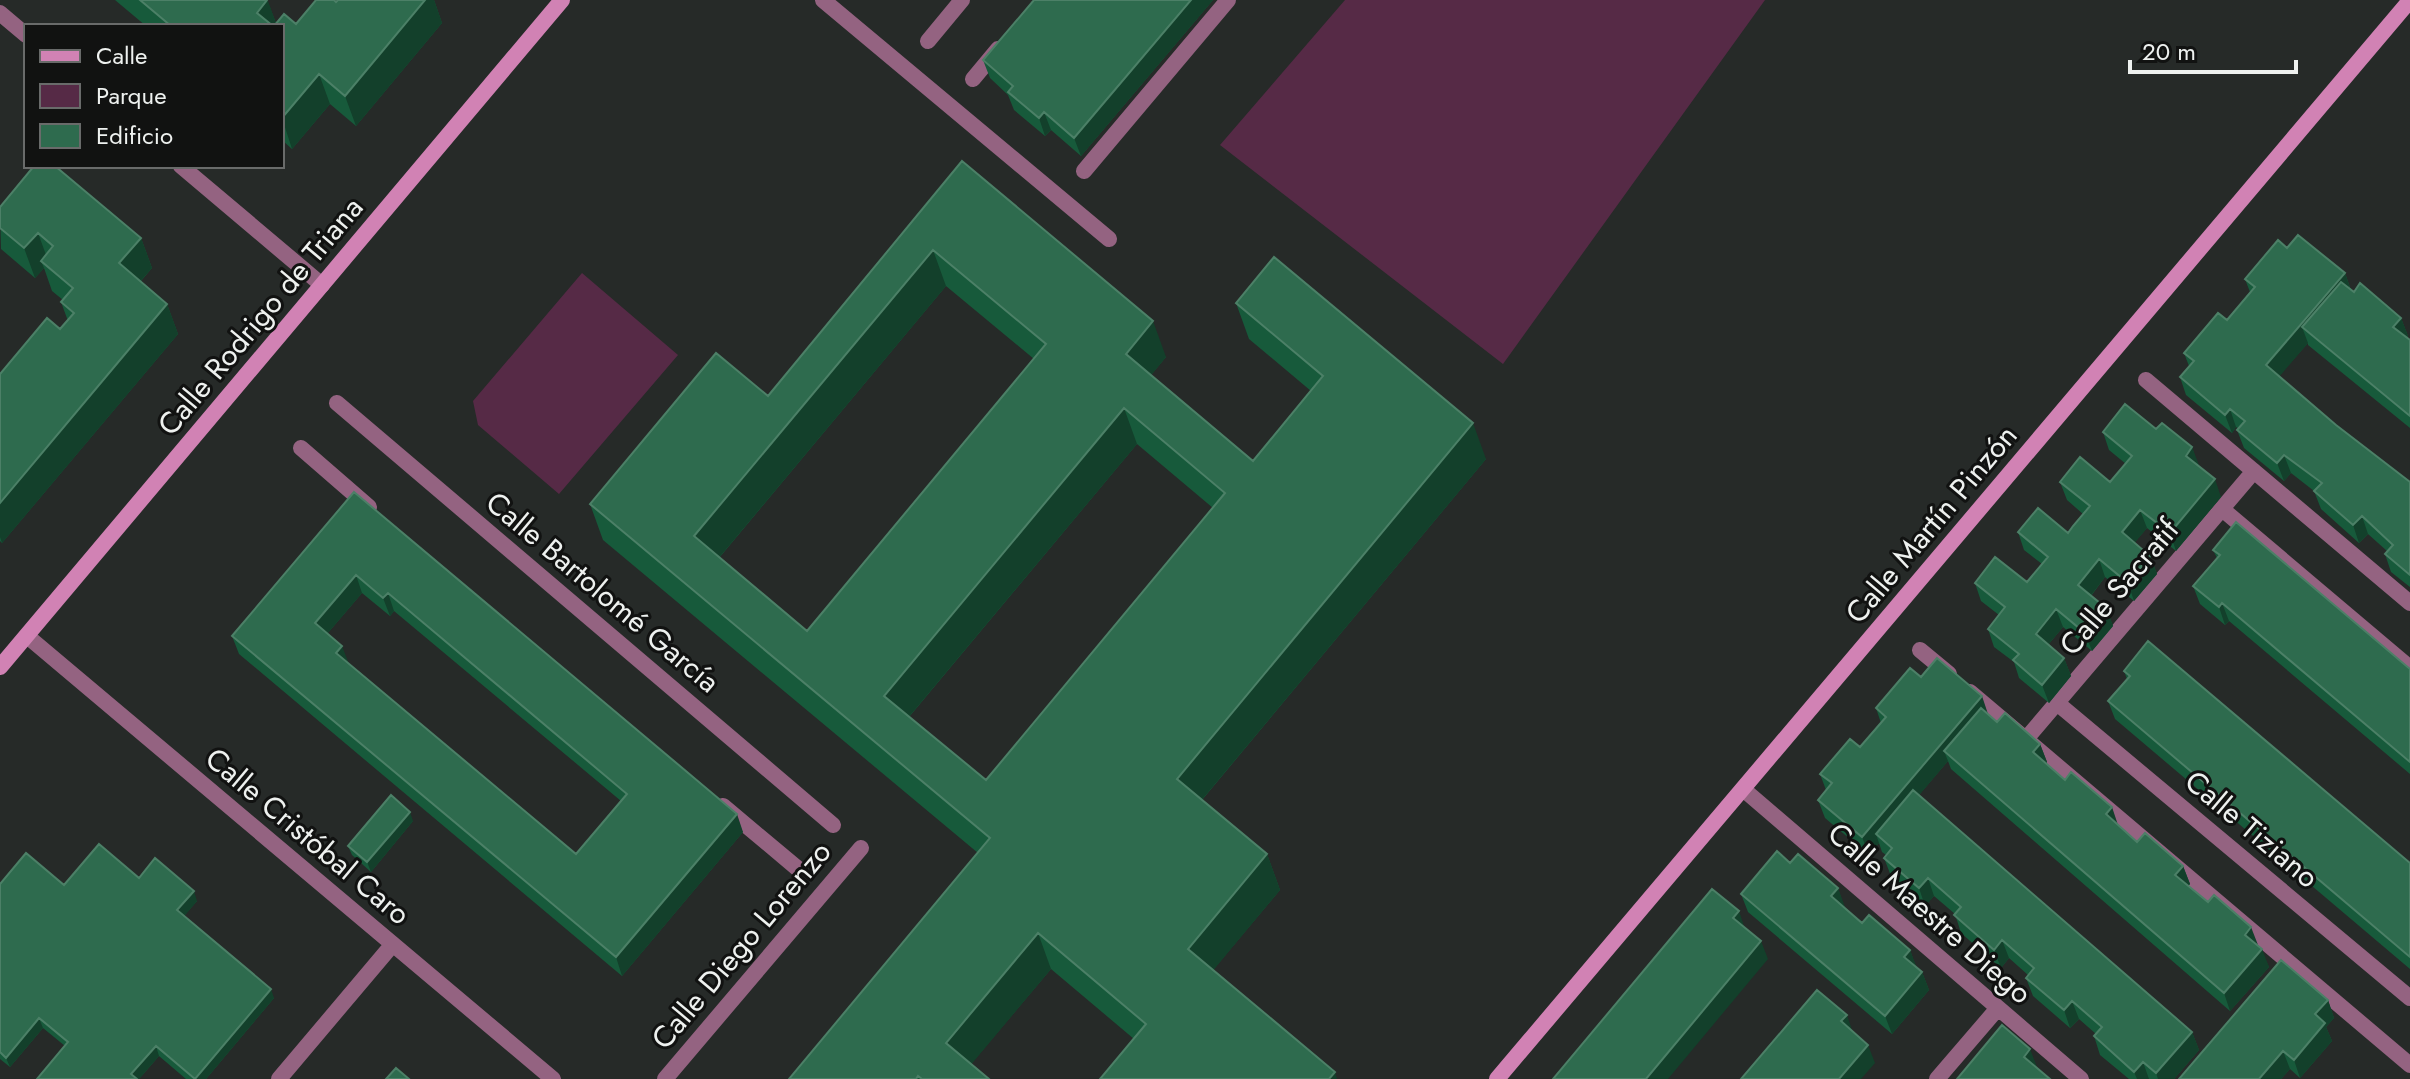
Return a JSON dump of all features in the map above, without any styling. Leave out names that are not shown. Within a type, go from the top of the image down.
[{"type":"street","name":"Calle Rodrigo de Triana","points":[[2,661],[27,636],[562,0]]},
{"type":"street","points":[[823,0],[1109,239]]},
{"type":"street","points":[[928,41],[962,0]]},
{"type":"street","points":[[1084,171],[1228,0]]},
{"type":"street","name":"Calle Martín Pinzón","points":[[1497,1079],[2406,4]]},
{"type":"street","points":[[0,13],[24,33]]},
{"type":"street","points":[[973,79],[1011,34]]},
{"type":"street","points":[[183,168],[322,285]]},
{"type":"street","points":[[2146,380],[2410,603]]},
{"type":"street","name":"Calle Bartolomé García","points":[[337,403],[833,825]]},
{"type":"street","points":[[301,448],[384,519]]},
{"type":"street","name":"Calle Sacratif","points":[[2026,739],[2254,471]]},
{"type":"street","points":[[2222,509],[2410,668]]},
{"type":"street","name":"Calle Cristóbal Caro","points":[[27,636],[553,1079]]},
{"type":"street","points":[[1920,650],[2410,1065]]},
{"type":"street","name":"Calle Tiziano","points":[[2057,703],[2410,998]]},
{"type":"street","name":"Calle Maestre Diego","points":[[1743,789],[2081,1079]]},
{"type":"street","points":[[714,798],[797,868]]},
{"type":"street","name":"Calle Diego Lorenzo","points":[[665,1079],[861,848]]},
{"type":"street","points":[[279,1079],[393,944]]},
{"type":"street","points":[[1937,1079],[1998,1008]]},
{"type":"green space","points":[[1345,0],[1765,0],[1503,364],[1220,145]]},
{"type":"green space","points":[[582,273],[678,355],[559,494],[478,425],[473,401]]},
{"type":"building","points":[[140,0],[267,0],[257,13],[271,24],[169,24]]},
{"type":"building","points":[[316,0],[425,0],[345,96],[319,74],[284,116],[284,24],[276,24],[284,14],[296,24]]},
{"type":"building","points":[[1034,0],[1191,0],[1074,138],[1044,112],[1039,118],[1008,92],[1013,86],[983,60]]},
{"type":"building","points":[[962,161],[1153,321],[1126,354],[1253,461],[1323,376],[1236,303],[1274,257],[1473,423],[1177,779],[1267,854],[1188,949],[1335,1072],[1329,1079],[1100,1079],[1146,1024],[1038,933],[946,1043],[989,1079],[922,1079],[918,1076],[916,1079],[789,1079],[990,838],[590,504],[716,353],[768,396]],"holes":[[[933,250],[1046,344],[807,631],[694,536]],[[1124,408],[1225,493],[986,780],[884,696]]]},
{"type":"building","points":[[32,168],[57,168],[141,238],[119,263],[167,304],[0,503],[0,374],[47,318],[60,329],[74,313],[61,302],[73,288],[41,261],[53,246],[38,233],[24,248],[0,228],[0,207]]},
{"type":"building","points":[[2298,235],[2345,273],[2266,365],[2336,425],[2410,482],[2410,575],[2385,554],[2393,545],[2362,516],[2353,525],[2314,491],[2322,483],[2284,455],[2277,463],[2237,430],[2245,421],[2230,409],[2225,415],[2180,377],[2194,361],[2184,353],[2218,313],[2227,320],[2255,287],[2245,279],[2278,240],[2287,248]]},
{"type":"building","points":[[2341,282],[2354,292],[2360,283],[2401,318],[2393,327],[2410,340],[2410,416],[2302,327]]},
{"type":"building","points":[[2125,404],[2156,429],[2162,423],[2192,447],[2186,456],[2215,479],[2170,533],[2140,510],[2122,532],[2150,556],[2128,583],[2099,559],[2078,585],[2106,608],[2085,633],[2056,609],[2036,634],[2064,658],[2042,685],[2013,660],[2019,654],[1988,629],[2005,607],[1975,583],[1995,557],[2027,582],[2048,557],[2018,532],[2038,508],[2068,533],[2090,506],[2060,482],[2080,457],[2110,482],[2132,456],[2103,432]]},
{"type":"building","points":[[354,492],[737,814],[616,957],[232,636]],"holes":[[[356,575],[383,598],[388,593],[627,794],[576,854],[336,653],[342,646],[315,623]]]},
{"type":"building","points":[[2236,522],[2410,669],[2410,762],[2222,603],[2219,607],[2193,586],[2220,555],[2213,550]]},
{"type":"building","points":[[2148,641],[2410,863],[2410,957],[2108,701],[2130,676],[2124,671]]},
{"type":"building","points":[[1937,658],[1982,696],[1862,837],[1818,800],[1832,783],[1820,774],[1850,739],[1860,747],[1886,717],[1876,708],[1910,668],[1921,677]]},
{"type":"building","points":[[1981,708],[1997,722],[2005,713],[2040,744],[2033,752],[2065,780],[2071,772],[2112,807],[2106,814],[2137,842],[2145,833],[2183,866],[2175,875],[2208,902],[2214,895],[2251,927],[2245,935],[2262,949],[2224,993],[1944,751]]},
{"type":"building","points":[[1913,790],[2192,1032],[2156,1073],[2143,1062],[2134,1072],[2094,1036],[2102,1027],[2072,1001],[2064,1010],[2026,978],[2034,968],[2002,940],[1994,950],[1954,915],[1961,907],[1928,878],[1919,888],[1884,858],[1892,848],[1876,834]]},
{"type":"building","points":[[391,795],[410,812],[367,862],[348,846]]},
{"type":"building","points":[[99,844],[139,878],[155,858],[194,891],[177,910],[271,989],[195,1079],[156,1046],[131,1074],[137,1079],[37,1079],[68,1042],[39,1018],[6,1058],[0,1052],[0,884],[26,853],[64,885]]},
{"type":"building","points":[[1777,851],[1790,863],[1798,854],[1838,888],[1831,896],[1862,923],[1869,915],[1910,950],[1904,957],[1922,972],[1885,1016],[1741,894]]},
{"type":"building","points":[[1712,889],[1739,911],[1733,918],[1761,941],[1646,1079],[1553,1079]]},
{"type":"building","points":[[2281,960],[2328,1000],[2315,1014],[2325,1023],[2294,1060],[2283,1051],[2259,1079],[2179,1079]]},
{"type":"building","points":[[1817,990],[1847,1015],[1841,1021],[1868,1045],[1839,1079],[1741,1079]]},
{"type":"building","points":[[2002,1025],[2030,1049],[2024,1057],[2050,1079],[1957,1079]]},
{"type":"building","points":[[396,1068],[409,1079],[386,1079]]}]
